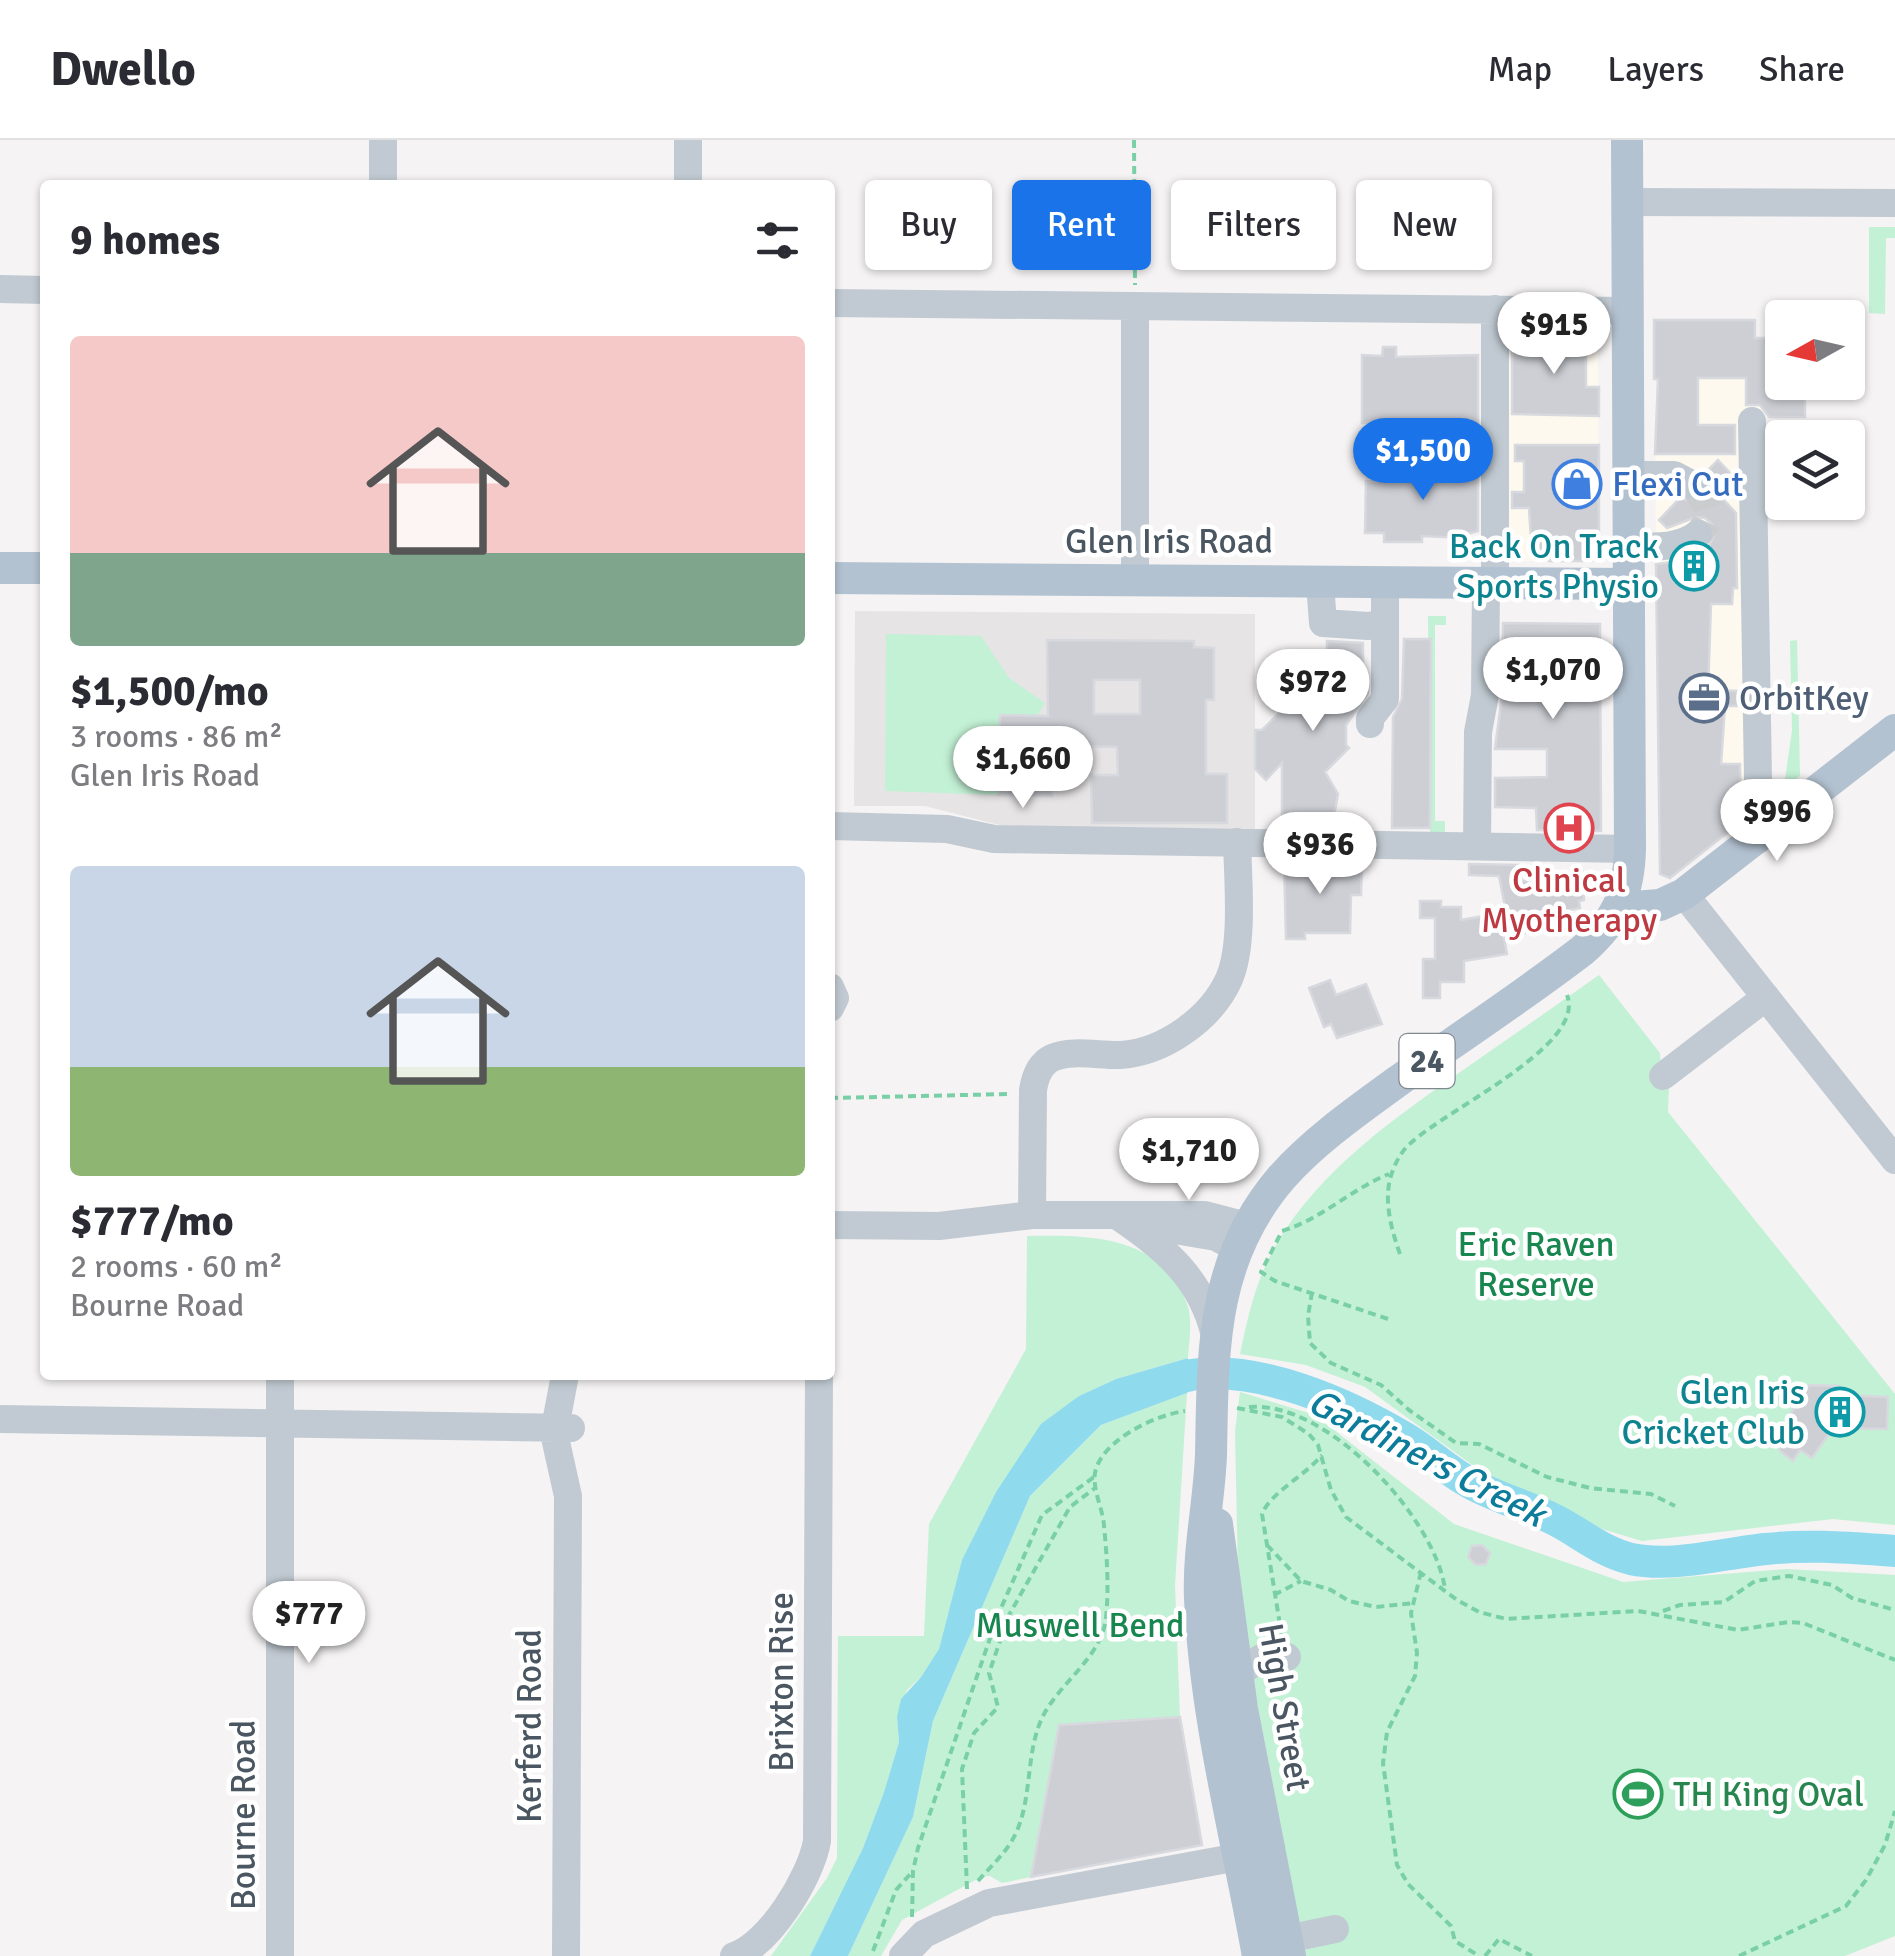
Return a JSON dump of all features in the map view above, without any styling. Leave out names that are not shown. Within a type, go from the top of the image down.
[{"type":"main road","name":"High Street","points":[[1273,1949],[1255,1854],[1212,1706],[1202,1635],[1200,1549],[1210,1470],[1214,1343],[1222,1292],[1242,1237],[1273,1188],[1316,1143],[1583,950],[1608,926],[1628,886],[1626,140]]},
{"type":"main road","points":[[0,568],[40,568]]},
{"type":"main road","name":"Glen Iris Road","points":[[835,578],[1627,584]]},
{"type":"main road","points":[[1620,908],[1660,904],[1684,894],[1895,730]]},
{"type":"main road","name":"High Street","points":[[1210,1470],[1229,1622],[1267,1659],[1255,1854]]},
{"type":"street","points":[[383,140],[383,180]]},
{"type":"street","points":[[688,140],[688,180]]},
{"type":"street","points":[[1626,202],[1895,203]]},
{"type":"street","points":[[0,290],[40,290]]},
{"type":"street","points":[[835,303],[1627,311]]},
{"type":"street","points":[[1135,306],[1135,581]]},
{"type":"street","points":[[1477,845],[1478,732],[1485,695],[1490,585],[1495,310]]},
{"type":"street","points":[[1752,421],[1758,838]]},
{"type":"street","points":[[1626,475],[1680,474]]},
{"type":"street","points":[[1626,546],[1673,546],[1698,534]]},
{"type":"street","points":[[1320,582],[1320,618],[1324,622],[1368,626],[1384,623]]},
{"type":"street","points":[[1370,724],[1370,718],[1385,699],[1385,584]]},
{"type":"street","points":[[835,826],[926,828],[994,839],[1630,849]]},
{"type":"street","points":[[1032,1215],[1033,1090],[1037,1074],[1058,1056],[1120,1055],[1155,1046],[1184,1030],[1209,1008],[1228,980],[1236,950],[1237,842]]},
{"type":"street","points":[[1684,894],[1895,1160]]},
{"type":"street","points":[[1664,1076],[1766,997]]},
{"type":"street","points":[[835,1225],[939,1226],[1032,1215],[1119,1217],[1216,1238],[1242,1237]]},
{"type":"street","points":[[1119,1217],[1180,1264],[1204,1302],[1214,1343]]},
{"type":"street","name":"Bourne Road","points":[[280,1380],[280,1956]]},
{"type":"street","name":"Kerferd Road","points":[[566,1956],[568,1496],[575,1465],[563,1428],[568,1380]]},
{"type":"street","name":"Brixton Rise","points":[[734,1956],[763,1938],[810,1870],[817,1841],[819,1380]]},
{"type":"street","points":[[0,1419],[563,1428]]},
{"type":"street","points":[[907,1943],[989,1903],[1255,1854]]},
{"type":"street","points":[[1273,1949],[1335,1929]]},
{"type":"path","points":[[1134,140],[1135,306]]},
{"type":"path","points":[[1400,1254],[1390,1224],[1391,1173],[1404,1149],[1546,1045],[1565,1023],[1570,1003],[1567,995]]},
{"type":"path","points":[[835,1098],[1014,1094]]},
{"type":"path","points":[[1388,1319],[1275,1282],[1261,1272],[1280,1234],[1303,1224],[1366,1182],[1391,1173]]},
{"type":"path","points":[[1312,1292],[1308,1316],[1310,1343],[1331,1363],[1381,1385],[1408,1410],[1456,1443],[1479,1444],[1548,1477],[1590,1488],[1651,1494],[1675,1506]]},
{"type":"path","points":[[989,1869],[1003,1854],[1021,1818],[1042,1718],[1093,1649],[1105,1624],[1105,1530],[1094,1477],[1098,1462],[1121,1438],[1169,1414],[1260,1406],[1298,1415],[1333,1435],[1371,1465],[1428,1539],[1440,1561],[1445,1590]]},
{"type":"path","points":[[1244,1408],[1282,1418],[1309,1434],[1322,1455],[1331,1490],[1346,1517],[1480,1612],[1506,1619],[1659,1612],[1738,1630],[1803,1623],[1895,1660]]},
{"type":"path","points":[[1267,1659],[1273,1595],[1264,1508],[1322,1455]]},
{"type":"path","points":[[907,1943],[913,1871],[941,1777],[998,1615],[1042,1515],[1094,1477]]},
{"type":"path","points":[[968,1894],[962,1769],[974,1734],[998,1707],[988,1673],[1009,1615],[1028,1579],[1070,1507],[1096,1487]]},
{"type":"path","points":[[1267,1545],[1300,1581],[1331,1590],[1363,1606],[1414,1603]]},
{"type":"path","points":[[1421,1572],[1411,1614],[1417,1653],[1414,1676],[1387,1732],[1383,1763],[1394,1856],[1408,1884],[1450,1926],[1454,1941],[1482,1956],[1499,1939],[1532,1956]]},
{"type":"path","points":[[1659,1612],[1680,1605],[1724,1602],[1754,1582],[1789,1576],[1832,1585],[1863,1602],[1895,1610]]},
{"type":"path","points":[[1273,1595],[1300,1581]]},
{"type":"path","points":[[1738,1956],[1846,1906],[1885,1845],[1895,1811]]},
{"type":"path","points":[[873,1951],[896,1890],[913,1871]]},
{"type":"shaded area","points":[[1654,320],[1755,320],[1756,338],[1765,338],[1765,400],[1805,400],[1805,417],[1756,417],[1751,814],[1671,879],[1660,874],[1655,470],[1658,379],[1654,379]]},
{"type":"shaded area","points":[[1492,329],[1598,330],[1599,554],[1592,561],[1490,561]]},
{"type":"shaded area","points":[[855,611],[1255,614],[1255,829],[1003,826],[925,806],[854,806]]},
{"type":"green space","points":[[1869,227],[1895,227],[1895,238],[1886,238],[1885,314],[1869,313]]},
{"type":"green space","points":[[1428,616],[1446,616],[1446,625],[1435,625],[1435,821],[1445,821],[1445,837],[1430,837]]},
{"type":"green space","points":[[886,634],[981,636],[1009,678],[1045,703],[1037,716],[1000,715],[998,795],[885,791]]},
{"type":"green space","points":[[1797,640],[1800,776],[1784,787],[1792,730],[1790,641]]},
{"type":"green space","name":"Eric Raven Reserve","points":[[1599,975],[1660,1053],[1661,1071],[1669,1087],[1668,1112],[1895,1394],[1895,1525],[1833,1519],[1642,1541],[1602,1529],[1482,1472],[1365,1387],[1306,1365],[1240,1354],[1263,1271],[1276,1245],[1314,1192],[1387,1125]]},
{"type":"green space","points":[[1027,1236],[1074,1236],[1120,1243],[1160,1264],[1175,1281],[1189,1310],[1188,1358],[1116,1379],[1079,1396],[996,1492],[962,1561],[939,1649],[921,1677],[907,1690],[897,1717],[899,1742],[863,1848],[810,1956],[771,1956],[837,1858],[838,1636],[924,1636],[929,1524],[1026,1349]]},
{"type":"green space","points":[[1240,1392],[1315,1415],[1454,1524],[1623,1582],[1786,1569],[1895,1575],[1895,1936],[1845,1956],[1301,1956],[1239,1623],[1235,1431]]},
{"type":"green space","name":"Muswell Bend","points":[[1187,1393],[1175,1585],[1180,1717],[1059,1725],[1031,1877],[1002,1883],[990,1876],[981,1877],[902,1920],[881,1956],[848,1956],[913,1817],[933,1721],[1030,1496],[1101,1425]]},
{"type":"water","points":[[1188,1358],[1187,1393],[1101,1425],[1030,1496],[933,1721],[913,1817],[848,1956],[810,1956],[863,1848],[884,1792],[899,1742],[897,1717],[901,1699],[939,1649],[962,1560],[996,1492],[1041,1424],[1079,1396],[1116,1379]]},
{"type":"building","points":[[1654,320],[1755,320],[1755,338],[1765,338],[1765,400],[1805,400],[1805,417],[1769,417],[1760,405],[1746,405],[1746,378],[1698,378],[1698,425],[1735,425],[1735,454],[1655,454],[1658,379],[1654,379]]},
{"type":"building","points":[[1536,331],[1586,332],[1586,387],[1599,387],[1599,416],[1512,414],[1512,350],[1533,351]]},
{"type":"building","points":[[1383,347],[1396,347],[1396,357],[1478,355],[1478,439],[1448,439],[1448,421],[1362,423],[1362,355],[1382,356]]},
{"type":"building","points":[[1515,445],[1599,445],[1599,554],[1592,561],[1549,561],[1549,551],[1535,550],[1529,508],[1512,508],[1512,492],[1524,492],[1524,461],[1515,461]]},
{"type":"building","points":[[1431,449],[1445,449],[1445,475],[1478,475],[1478,531],[1464,538],[1422,536],[1422,542],[1384,542],[1384,533],[1365,533],[1366,481],[1405,482],[1405,461],[1430,461]]},
{"type":"building","points":[[1718,460],[1735,478],[1736,488],[1724,500],[1736,513],[1737,588],[1733,588],[1732,604],[1711,604],[1708,690],[1739,691],[1739,706],[1725,706],[1721,764],[1740,764],[1741,822],[1670,878],[1660,874],[1656,564],[1698,559],[1695,556],[1708,548],[1715,534],[1705,518],[1696,517],[1667,528],[1659,520],[1680,498],[1693,502],[1703,499],[1710,485],[1705,473]]},
{"type":"building","points":[[1503,623],[1600,624],[1601,831],[1537,830],[1536,808],[1495,807],[1495,778],[1547,777],[1547,749],[1495,749],[1502,695]]},
{"type":"building","points":[[1404,639],[1431,639],[1430,828],[1392,828],[1393,717],[1402,699]]},
{"type":"building","points":[[1047,640],[1194,641],[1194,647],[1214,648],[1214,700],[1206,700],[1206,774],[1227,774],[1227,823],[1092,823],[1091,775],[1118,775],[1117,747],[1063,746],[1062,773],[1052,773],[1052,796],[998,795],[1000,715],[1048,716]],"holes":[[[1094,680],[1140,680],[1140,714],[1094,714]]]},
{"type":"building","points":[[1327,641],[1363,643],[1363,681],[1368,693],[1346,725],[1349,748],[1325,772],[1338,794],[1334,816],[1315,816],[1315,820],[1302,820],[1302,826],[1288,826],[1288,820],[1282,820],[1282,763],[1266,780],[1255,769],[1255,730],[1262,730],[1288,704],[1289,685],[1297,677],[1313,677],[1327,663]]},
{"type":"building","points":[[1284,861],[1362,862],[1361,895],[1351,895],[1350,933],[1305,933],[1305,939],[1286,939]]},
{"type":"building","points":[[1469,864],[1519,865],[1522,881],[1582,870],[1584,900],[1579,901],[1580,908],[1543,915],[1545,928],[1504,938],[1507,954],[1464,961],[1464,982],[1440,982],[1440,998],[1423,998],[1423,959],[1435,959],[1435,918],[1420,918],[1420,901],[1441,901],[1441,907],[1461,907],[1461,920],[1506,912],[1499,876],[1469,875]]},
{"type":"building","points":[[1330,980],[1336,995],[1366,984],[1382,1024],[1337,1038],[1331,1024],[1324,1027],[1309,988]]},
{"type":"building","name":"Glen Iris Cricket Club","points":[[1809,1385],[1839,1386],[1838,1395],[1888,1397],[1887,1429],[1833,1428],[1812,1458],[1800,1450],[1793,1461],[1780,1451],[1778,1433]]},
{"type":"building","points":[[1482,1545],[1490,1553],[1486,1564],[1476,1565],[1468,1557],[1472,1546]]},
{"type":"building","points":[[1180,1717],[1202,1845],[1031,1877],[1059,1725]]},
{"type":"waterway","name":"Gardiners Creek","points":[[1147,1390],[1185,1376],[1218,1373],[1273,1381],[1302,1390],[1382,1425],[1474,1485],[1547,1516],[1631,1559],[1681,1561],[1798,1547],[1895,1551]]},
{"type":"tunnel","points":[[1693,485],[1709,515],[1698,534]]},
{"type":"place","name":"Flexi Cut","points":[[1577,484]]},
{"type":"place","name":"Back On Track Sports Physio","points":[[1694,566]]},
{"type":"place","name":"OrbitKey","points":[[1704,698]]},
{"type":"place","name":"Clinical Myotherapy","points":[[1569,828]]},
{"type":"place","name":"Glen Iris Cricket Club","points":[[1840,1412]]},
{"type":"place","name":"TH King Oval","points":[[1638,1794]]}]
